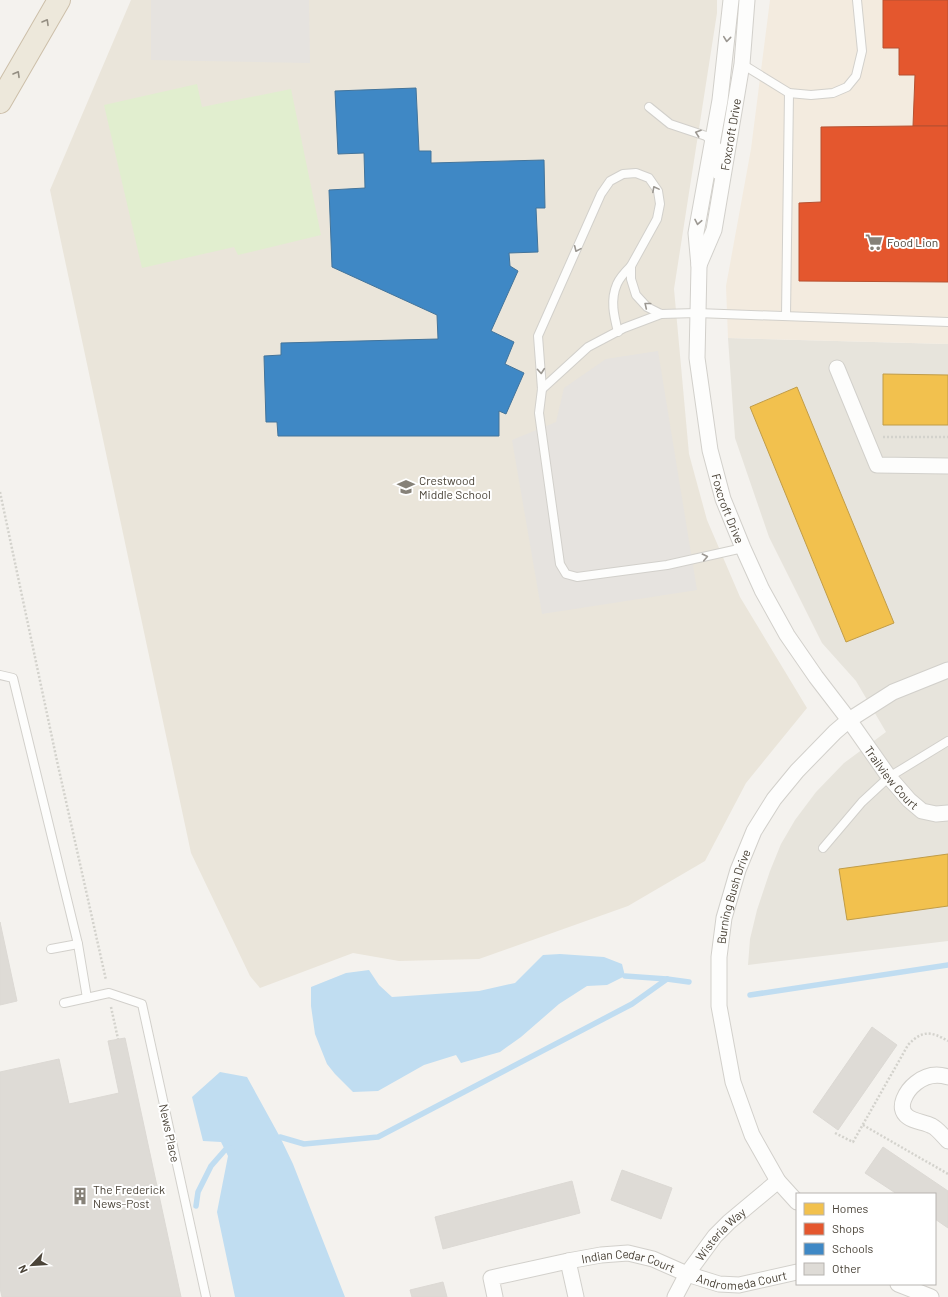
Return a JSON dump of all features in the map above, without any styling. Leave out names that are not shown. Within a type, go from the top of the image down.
[{"type":"highway","points":[[0,102],[59,0]]},
{"type":"street","name":"Foxcroft Drive","points":[[730,0],[720,100],[696,233],[699,266],[697,358],[710,450],[723,499],[762,590],[787,635],[816,677],[849,720]]},
{"type":"street","name":"Foxcroft Drive","points":[[699,266],[714,230],[742,64],[747,0]]},
{"type":"street","points":[[837,368],[877,465],[948,466]]},
{"type":"street","name":"Burning Bush Drive","points":[[796,1201],[778,1182],[752,1135],[733,1082],[724,1040],[719,1006],[719,957],[724,918],[738,870],[754,831],[774,799],[797,771],[835,732],[849,720],[892,692],[948,670]]},
{"type":"street","name":"Trailview Court","points":[[849,720],[889,777],[909,800],[922,811],[936,814],[948,813]]},
{"type":"street","points":[[948,1077],[931,1075],[922,1078],[912,1086],[903,1099],[903,1110],[908,1117],[934,1126],[948,1141]]},
{"type":"street","name":"Wisteria Way","points":[[675,1297],[687,1274],[715,1236],[729,1222],[778,1182]]},
{"type":"street","name":"Indian Cedar Court","points":[[495,1297],[491,1278],[601,1255],[628,1253],[653,1259],[687,1274]]},
{"type":"street","name":"Indian Cedar Court","points":[[568,1261],[576,1297]]},
{"type":"street","name":"Andromeda Court","points":[[687,1274],[719,1284],[739,1285],[796,1272]]},
{"type":"street","points":[[901,1285],[931,1297]]},
{"type":"lane","points":[[742,64],[789,93],[811,95],[833,93],[847,88],[856,76],[862,51],[857,0]]},
{"type":"lane","points":[[786,316],[789,93]]},
{"type":"lane","points":[[649,107],[670,124],[706,136],[718,147],[717,171],[710,211],[714,230]]},
{"type":"lane","points":[[618,332],[613,312],[617,283],[630,266],[656,219],[660,204],[658,191],[649,178],[636,173],[623,174],[610,181],[601,194],[538,336],[542,389],[539,413],[560,564],[566,574],[577,577],[667,565],[743,548]]},
{"type":"lane","points":[[630,266],[631,279],[636,295],[647,307],[661,314]]},
{"type":"lane","points":[[542,389],[588,347],[618,332],[661,314],[697,313],[948,322]]},
{"type":"lane","points":[[0,675],[13,678],[78,944],[88,998]]},
{"type":"lane","points":[[823,848],[862,802],[889,777],[948,741]]},
{"type":"lane","points":[[51,949],[78,944]]},
{"type":"lane","points":[[64,1004],[109,993]]},
{"type":"lane","name":"News Place","points":[[109,993],[142,1004],[206,1297]]},
{"type":"path","points":[[878,437],[948,438]]},
{"type":"path","points":[[0,492],[56,761],[109,993],[118,1039]]},
{"type":"path","points":[[835,1134],[853,1142],[908,1045],[914,1038],[925,1033],[936,1034],[948,1041]]},
{"type":"path","points":[[863,1125],[948,1174]]},
{"type":"shaded area","name":"Crestwood Middle School","points":[[131,0],[717,0],[717,13],[674,289],[689,454],[707,520],[740,597],[807,708],[746,783],[705,861],[628,906],[479,959],[399,961],[353,953],[260,988],[250,976],[191,853],[50,190]]},
{"type":"shaded area","points":[[151,0],[309,0],[310,63],[151,60]]},
{"type":"shaded area","points":[[770,0],[948,0],[948,344],[728,338],[726,286],[751,149]]},
{"type":"shaded area","points":[[728,338],[948,344],[948,941],[748,965],[750,939],[757,910],[781,844],[795,820],[816,792],[844,763],[886,732],[856,681],[822,643],[769,537],[735,438]]},
{"type":"shaded area","points":[[658,351],[697,590],[542,614],[512,440],[556,422],[564,388],[606,359]]},
{"type":"green space","points":[[197,84],[202,107],[291,89],[321,235],[238,255],[234,247],[142,268],[104,105]]},
{"type":"water","points":[[560,954],[604,957],[622,964],[625,976],[607,985],[587,986],[559,1004],[521,1037],[500,1052],[461,1063],[456,1055],[424,1065],[378,1091],[353,1092],[327,1064],[315,1034],[311,1006],[311,987],[346,973],[369,970],[379,985],[392,997],[479,991],[515,983],[543,955]]},
{"type":"water","points":[[220,1072],[247,1077],[293,1164],[345,1297],[235,1297],[217,1212],[228,1156],[221,1142],[203,1141],[192,1097]]},
{"type":"building: Homes","points":[[883,374],[948,375],[948,425],[883,425]]},
{"type":"building: Homes","points":[[797,387],[894,623],[846,642],[750,407]]},
{"type":"building: Homes","points":[[948,854],[948,906],[847,920],[839,869]]},
{"type":"building: Shops","points":[[883,0],[948,0],[948,126],[913,126],[915,75],[899,75],[899,48],[883,48]]},
{"type":"building: Shops","name":"Food Lion","points":[[948,126],[948,282],[799,281],[799,203],[821,202],[821,127]]},
{"type":"building: Schools","points":[[416,88],[419,151],[431,151],[431,163],[544,160],[545,208],[536,208],[538,252],[509,253],[510,266],[518,271],[491,331],[514,342],[505,364],[524,373],[506,414],[499,411],[499,436],[278,436],[277,422],[266,422],[264,356],[281,355],[281,343],[438,339],[437,315],[332,267],[329,190],[365,188],[364,153],[338,154],[335,91]]},
{"type":"building: Other","points":[[0,922],[17,1001],[0,1005]]},
{"type":"building: Other","points":[[872,1027],[897,1045],[838,1130],[813,1112]]},
{"type":"building: Other","name":"The Frederick News-Post","points":[[125,1038],[181,1297],[2,1297],[0,1288],[0,1072],[59,1059],[69,1104],[119,1093],[108,1041]]},
{"type":"building: Other","points":[[883,1147],[948,1191],[948,1228],[936,1220],[936,1193],[895,1193],[865,1173]]},
{"type":"building: Other","points":[[622,1170],[672,1188],[661,1219],[611,1200]]},
{"type":"building: Other","points":[[572,1181],[580,1213],[443,1249],[435,1217]]},
{"type":"building: Other","points":[[443,1282],[447,1297],[412,1297],[410,1290]]},
{"type":"waterway","points":[[750,995],[948,965]]},
{"type":"waterway","points":[[625,976],[689,982]]},
{"type":"waterway","points":[[274,1139],[280,1137],[304,1144],[378,1137],[632,1004],[667,979]]},
{"type":"waterway","points":[[196,1206],[198,1192],[211,1166],[225,1150],[232,1148]]},
{"type":"place","name":"Food Lion","points":[[874,242]]},
{"type":"place","name":"Crestwood Middle School","points":[[406,487]]},
{"type":"place","name":"The Frederick News-Post","points":[[80,1196]]}]
